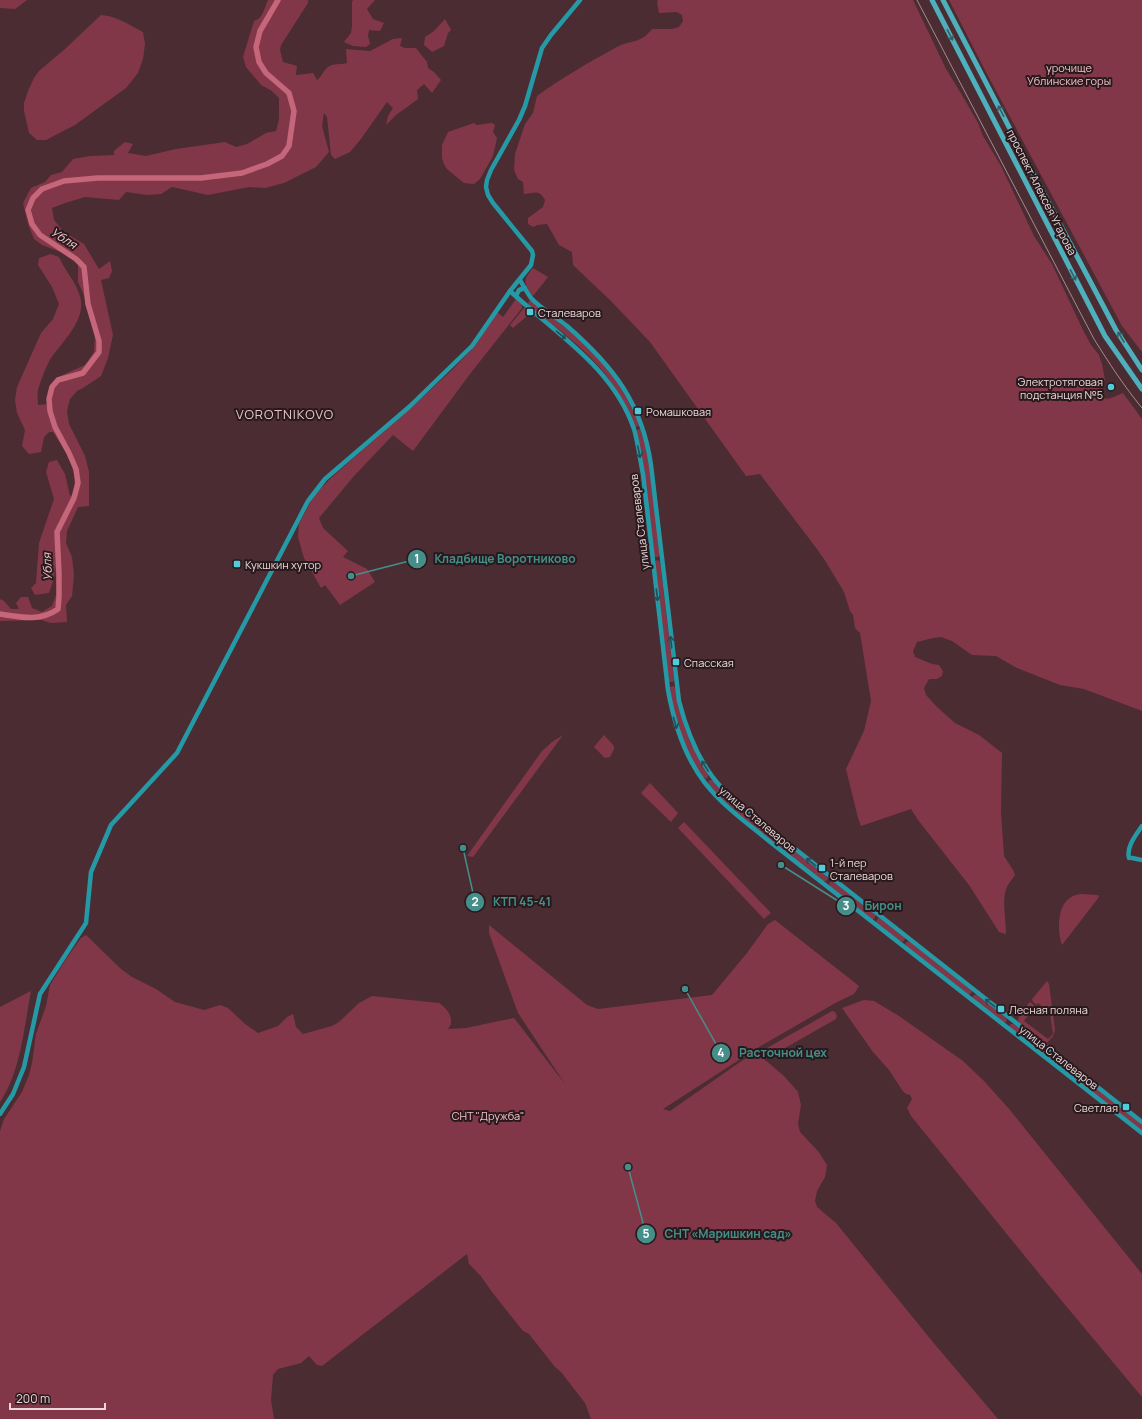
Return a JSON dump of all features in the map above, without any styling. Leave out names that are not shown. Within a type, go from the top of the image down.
[{"type":"main road","points":[[0,1114],[13,1094],[24,1067],[40,994],[86,923],[91,872],[111,825],[176,753],[308,501],[325,480],[409,407],[472,346],[510,291],[531,265],[533,256],[532,251],[493,203],[488,195],[486,187],[491,170],[519,120],[525,106],[542,48],[550,35],[580,0]]},
{"type":"main road","name":"проспект Алексея Угарова","points":[[932,0],[1105,336],[1142,389]]},
{"type":"main road","name":"проспект Алексея Угарова","points":[[943,0],[1109,316],[1123,342],[1142,370]]},
{"type":"main road","name":"улица Сталеваров","points":[[520,280],[531,298],[588,345],[609,367],[626,392],[643,427],[648,448],[676,684],[682,714],[690,737],[712,776],[742,808],[1142,1122]]},
{"type":"main road","points":[[516,296],[519,290],[525,288]]},
{"type":"main road","name":"улица Сталеваров","points":[[510,291],[581,351],[596,366],[618,396],[634,430],[643,474],[671,710],[683,747],[705,783],[736,814],[1142,1133]]},
{"type":"main road","points":[[525,305],[531,298]]},
{"type":"main road","points":[[634,430],[643,427]]},
{"type":"main road","points":[[652,559],[661,558]]},
{"type":"main road","points":[[668,685],[676,684]]},
{"type":"main road","points":[[705,783],[712,776]]},
{"type":"main road","points":[[1142,826],[1128,850],[1131,858],[1142,860]]},
{"type":"main road","points":[[826,885],[831,878]]},
{"type":"main road","points":[[873,922],[879,915]]},
{"type":"main road","points":[[969,998],[975,991]]},
{"type":"main road","points":[[1006,1027],[1012,1020]]},
{"type":"green space","points":[[0,0],[27,0],[15,9],[0,8]]},
{"type":"green space","points":[[268,0],[308,0],[308,3],[281,45],[280,50],[283,62],[297,66],[296,75],[313,73],[317,80],[330,66],[347,63],[346,49],[370,51],[393,39],[402,38],[400,46],[405,48],[416,48],[427,62],[428,68],[441,80],[432,93],[424,84],[417,90],[418,99],[396,115],[386,125],[388,116],[393,108],[387,102],[350,152],[335,159],[331,155],[327,117],[324,113],[322,126],[329,152],[316,167],[284,183],[265,188],[249,187],[208,195],[172,187],[161,194],[148,195],[126,192],[119,200],[85,197],[52,208],[54,220],[64,232],[84,244],[99,269],[110,261],[112,271],[109,278],[101,280],[113,335],[108,358],[101,376],[77,391],[70,399],[67,411],[69,424],[85,456],[89,472],[89,506],[78,507],[67,531],[66,543],[72,557],[74,574],[72,596],[66,605],[67,622],[51,623],[41,620],[0,621],[0,599],[4,601],[11,609],[19,609],[16,603],[21,597],[28,597],[32,608],[42,612],[52,606],[57,592],[55,565],[54,578],[49,593],[35,595],[31,588],[36,583],[39,543],[54,499],[46,472],[49,462],[57,460],[65,474],[70,496],[73,495],[75,477],[69,457],[53,432],[49,432],[44,437],[41,452],[29,454],[22,446],[25,430],[17,413],[15,400],[17,387],[41,333],[53,319],[59,304],[52,287],[38,265],[39,258],[51,254],[59,257],[78,291],[81,305],[80,313],[73,329],[51,358],[45,369],[38,390],[38,405],[49,404],[51,391],[58,377],[85,365],[94,352],[95,334],[83,293],[78,282],[78,263],[63,253],[42,245],[34,239],[28,224],[23,203],[31,188],[45,182],[51,175],[62,172],[73,159],[90,156],[114,155],[114,151],[125,142],[133,144],[128,153],[146,156],[176,149],[225,142],[236,147],[247,144],[266,133],[276,131],[279,119],[279,98],[272,91],[261,85],[246,67],[243,57],[254,21],[257,20],[263,13]]},
{"type":"green space","points":[[353,0],[375,0],[367,9],[373,19],[384,23],[380,31],[369,30],[368,36],[370,44],[366,47],[353,46],[344,42],[351,33]]},
{"type":"green space","points":[[658,0],[913,0],[946,69],[978,123],[983,136],[1001,166],[1034,236],[1052,264],[1082,328],[1091,345],[1099,355],[1105,380],[1099,388],[1099,395],[1108,399],[1123,393],[1142,419],[1142,711],[1084,689],[1060,685],[1017,668],[996,656],[972,655],[952,641],[941,637],[917,642],[913,651],[915,657],[932,664],[939,665],[943,671],[942,676],[937,679],[929,679],[924,688],[926,695],[955,723],[979,735],[1002,753],[1001,813],[1004,856],[1015,875],[1008,885],[1005,894],[1004,905],[1006,934],[999,932],[969,885],[911,809],[861,826],[846,769],[864,731],[871,701],[860,633],[855,628],[853,615],[850,611],[844,592],[817,549],[760,474],[746,476],[650,342],[611,301],[573,265],[572,252],[559,245],[547,224],[533,227],[528,224],[528,218],[543,207],[545,200],[539,193],[524,194],[523,182],[518,179],[514,170],[515,154],[525,124],[533,113],[537,96],[586,64],[622,45],[639,40],[652,29],[672,29],[679,27],[683,21],[682,15],[677,12],[659,13]]},
{"type":"green space","name":"урочище Ублинские горы","points":[[949,0],[1142,0],[1142,352],[1122,326]]},
{"type":"green space","points":[[101,15],[118,19],[143,32],[145,44],[143,59],[138,73],[126,88],[75,125],[46,140],[37,140],[29,133],[24,111],[24,103],[34,78],[39,71]]},
{"type":"green space","points":[[445,19],[451,30],[448,33],[444,46],[432,52],[424,45],[425,37],[434,31]]},
{"type":"green space","points":[[474,123],[477,125],[492,123],[495,125],[493,132],[497,138],[493,156],[480,179],[474,184],[464,183],[447,169],[442,158],[442,145],[448,132]]},
{"type":"green space","points":[[533,268],[548,277],[533,296],[526,285],[526,279]]},
{"type":"green space","points":[[516,299],[522,305],[522,308],[470,374],[413,451],[393,435],[354,476],[319,518],[323,528],[348,551],[343,557],[367,569],[375,582],[340,605],[325,585],[321,588],[304,558],[298,537],[299,524],[311,501],[319,490],[332,477],[453,369],[474,347],[497,312],[503,317]]},
{"type":"green space","points":[[530,300],[574,335],[601,361],[623,390],[639,426],[635,427],[622,400],[598,365],[589,355],[529,305],[528,303]]},
{"type":"green space","points":[[524,308],[536,316],[526,317],[513,328],[510,325]]},
{"type":"green space","points":[[640,429],[648,453],[660,555],[658,557],[654,557],[636,431]]},
{"type":"green space","points":[[658,560],[660,562],[674,680],[673,682],[669,682],[655,561]]},
{"type":"green space","points":[[670,687],[675,687],[690,742],[709,774],[707,779],[702,776],[697,769],[679,730],[674,715]]},
{"type":"green space","points":[[563,735],[473,857],[467,856],[542,751]]},
{"type":"green space","points":[[604,735],[614,746],[610,757],[605,758],[594,747]]},
{"type":"green space","points":[[713,780],[740,808],[828,879],[823,881],[736,812],[709,785],[708,781]]},
{"type":"green space","points":[[650,783],[678,813],[671,822],[641,793]]},
{"type":"green space","points":[[684,822],[771,913],[764,919],[678,828]]},
{"type":"green space","points":[[833,881],[876,915],[874,919],[872,920],[830,886],[830,882]]},
{"type":"green space","points":[[1081,894],[1098,895],[1099,897],[1062,945],[1059,930],[1060,914],[1067,900],[1073,896]]},
{"type":"green space","points":[[878,918],[904,937],[905,939],[903,942],[876,922]]},
{"type":"green space","name":"СНТ \"Дружба\"","points":[[775,920],[859,986],[854,994],[837,1002],[759,1047],[663,1109],[670,1111],[743,1060],[755,1055],[764,1059],[784,1076],[798,1092],[801,1105],[798,1124],[800,1132],[818,1151],[827,1165],[825,1177],[817,1191],[815,1201],[817,1207],[836,1223],[998,1419],[591,1419],[585,1403],[529,1334],[523,1331],[480,1275],[469,1264],[467,1254],[322,1366],[317,1365],[309,1356],[301,1363],[278,1369],[273,1375],[271,1400],[274,1419],[0,1419],[0,1131],[4,1119],[22,1092],[29,1075],[36,1034],[46,1006],[50,985],[81,938],[86,935],[121,969],[175,1002],[204,1010],[220,1005],[228,1008],[245,1024],[258,1033],[278,1026],[287,1017],[293,1014],[296,1027],[303,1034],[332,1026],[339,1022],[359,1003],[372,996],[439,1003],[449,1014],[451,1024],[448,1029],[466,1028],[514,1018],[565,1084],[518,1013],[489,933],[489,925],[587,1005],[598,1009],[712,995],[747,953],[768,924]]},
{"type":"green space","points":[[910,941],[972,992],[969,995],[906,946],[906,942]]},
{"type":"green space","points":[[1047,981],[1049,984],[1055,1030],[1053,1036],[1046,1044],[1019,1023],[1018,1019],[1021,1013],[1024,1015],[1028,1010],[1027,1005],[1030,1002],[1035,1006],[1024,1021],[1048,1039],[1053,1034],[1050,1013],[1038,1003],[1037,1005],[1033,1002],[1032,999]]},
{"type":"green space","points":[[31,991],[24,1034],[17,1063],[13,1077],[0,1102],[0,1007]]},
{"type":"green space","points":[[977,994],[1006,1018],[1006,1022],[1004,1023],[973,999],[972,997]]},
{"type":"green space","points":[[864,1000],[874,1001],[899,1016],[963,1061],[984,1081],[1010,1110],[1142,1274],[1142,1397],[911,1116],[907,1108],[912,1099],[910,1095],[906,1094],[902,1090],[889,1070],[873,1052],[842,1008]]},
{"type":"green space","points":[[832,1011],[835,1012],[837,1016],[836,1019],[771,1056],[768,1055],[767,1048]]},
{"type":"green space","points":[[1014,1024],[1142,1124],[1142,1131],[1010,1029],[1009,1026]]},
{"type":"waterway","name":"Убля","points":[[0,614],[30,618],[44,616],[58,609],[59,574],[57,532],[74,498],[78,483],[76,469],[55,427],[50,411],[49,399],[52,387],[58,380],[83,373],[99,352],[99,341],[88,304],[84,267],[76,259],[40,235],[32,224],[28,210],[33,198],[42,189],[64,181],[98,178],[201,178],[242,173],[267,164],[282,156],[289,146],[294,111],[289,93],[266,73],[259,62],[256,47],[260,31],[278,0]]},
{"type":"tram line","points":[[917,0],[1094,339],[1142,408]]},
{"type":"place","name":"Сталеваров","points":[[530,312]]},
{"type":"place","name":"Электротяговая подстанция №5","points":[[1111,387]]},
{"type":"place","name":"Ромашковая","points":[[638,411]]},
{"type":"place","name":"Кукшкин хутор","points":[[237,564]]},
{"type":"place","name":"Кладбище Воротниково","points":[[351,576]]},
{"type":"place","name":"Спасская","points":[[676,662]]},
{"type":"place","name":"КТП 45-41","points":[[463,848]]},
{"type":"place","name":"Бирон","points":[[781,865]]},
{"type":"place","name":"1-й пер Сталеваров","points":[[822,868]]},
{"type":"place","name":"Расточной цех","points":[[685,989]]},
{"type":"place","name":"Лесная поляна","points":[[1001,1009]]},
{"type":"place","name":"Светлая","points":[[1126,1107]]},
{"type":"place","name":"СНТ «Маришкин сад»","points":[[628,1167]]},
{"type":"district","name":"VOROTNIKOVO","points":[[285,414]]}]
